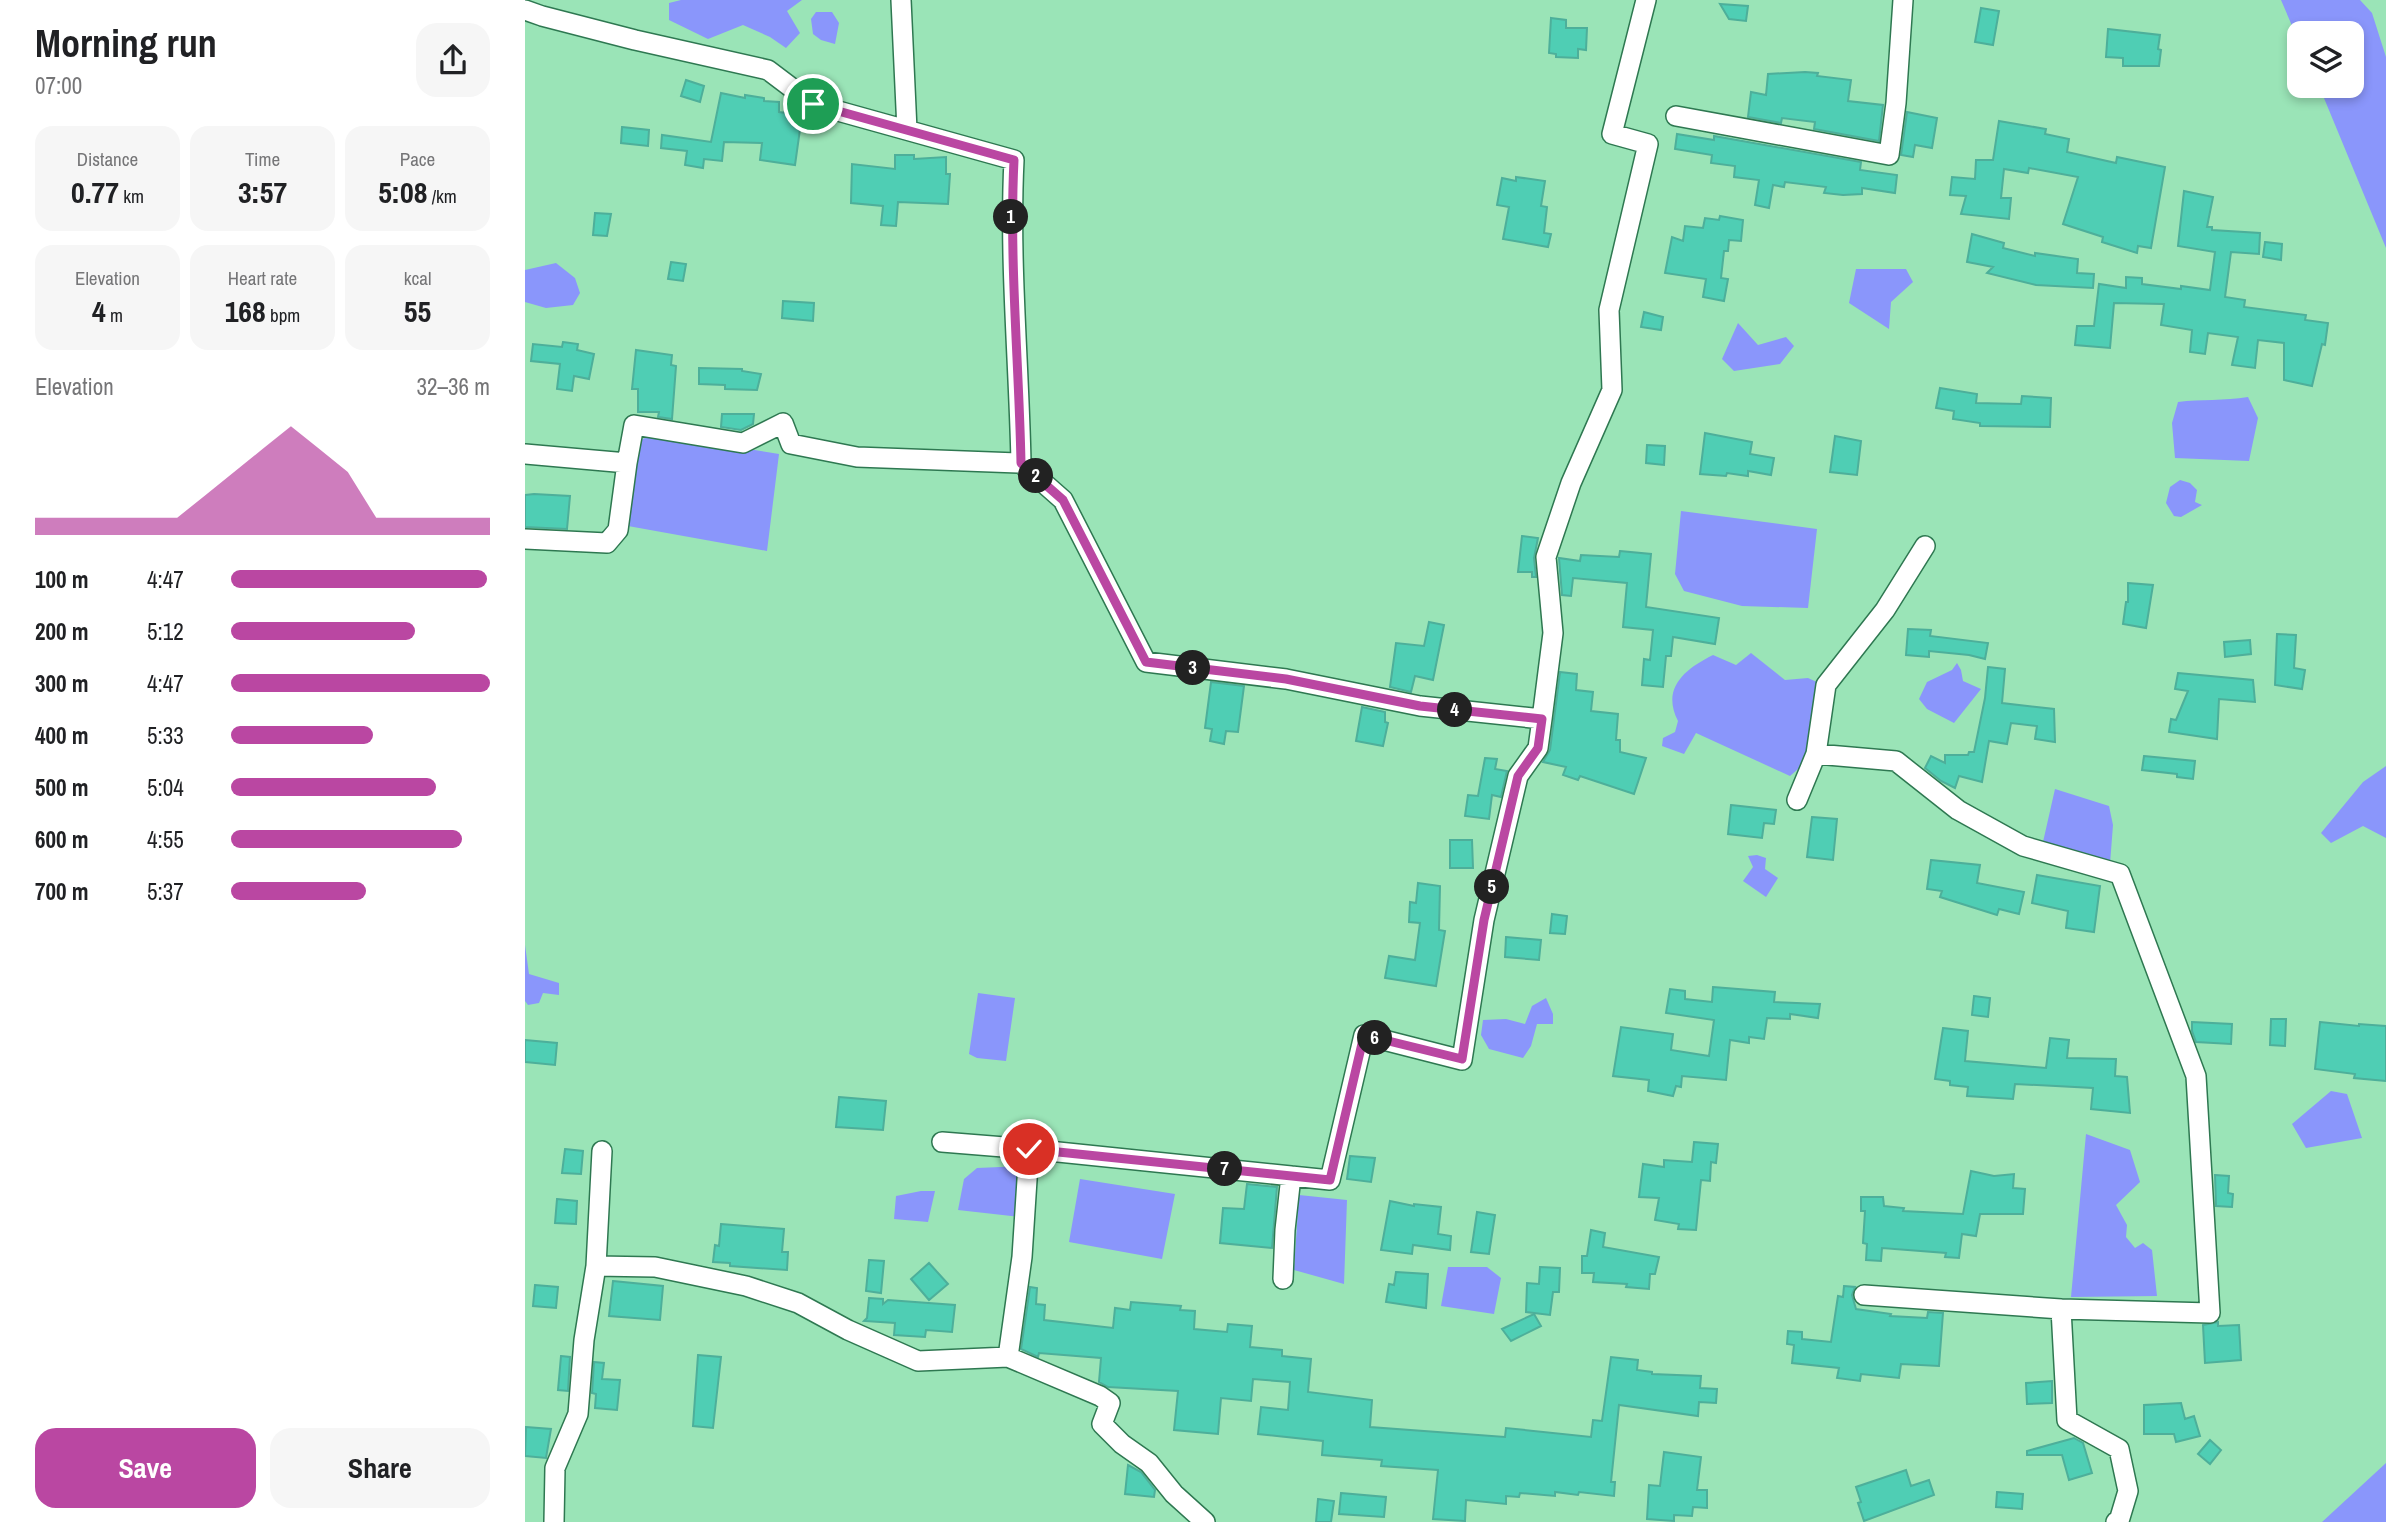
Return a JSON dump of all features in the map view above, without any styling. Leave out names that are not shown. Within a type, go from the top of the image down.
[{"type":"street","points":[[901,0],[907,130]]},
{"type":"street","points":[[942,1142],[1330,1180],[1364,1035],[1462,1059],[1484,920],[1518,776],[1538,748],[1553,633],[1546,557],[1571,483],[1612,390],[1609,310],[1648,144],[1612,135],[1647,0]]},
{"type":"street","points":[[1676,116],[1889,155],[1896,103],[1903,0]]},
{"type":"street","points":[[525,10],[635,40],[768,70],[813,104],[1014,160],[1011,227],[1019,363],[1021,463]]},
{"type":"street","points":[[525,539],[607,543],[618,530],[634,425],[743,443],[783,423],[791,444],[857,457],[1021,463],[1063,500],[1146,662],[1286,679],[1420,706],[1542,719]]},
{"type":"street","points":[[525,454],[627,463]]},
{"type":"street","points":[[1797,800],[1816,754],[1826,685],[1885,610],[1925,546]]},
{"type":"street","points":[[1816,754],[1896,761],[1958,810],[2023,846],[2120,874],[2196,1076],[2210,1313],[2061,1309],[1903,1298],[1864,1295],[2061,1309]]},
{"type":"street","points":[[1008,1357],[1022,1257],[1029,1149]]},
{"type":"street","points":[[554,1522],[555,1468],[578,1414],[584,1340],[596,1266],[602,1151]]},
{"type":"street","points":[[1283,1279],[1291,1176]]},
{"type":"street","points":[[596,1266],[655,1267],[746,1286],[798,1303],[848,1330],[918,1361],[1008,1357],[1100,1396],[1110,1404],[1102,1424],[1122,1444],[1149,1463],[1174,1494],[1205,1522]]},
{"type":"street","points":[[2061,1309],[2067,1420],[2119,1449],[2128,1492],[2119,1521],[2116,1522]]},
{"type":"water","points":[[681,0],[802,0],[787,11],[800,33],[786,48],[770,37],[743,25],[708,39],[669,20],[669,3]]},
{"type":"water","points":[[2281,0],[2360,0],[2372,13],[2386,57],[2386,248],[2324,98],[2364,98],[2364,21],[2290,21]]},
{"type":"water","points":[[816,12],[832,12],[839,23],[835,44],[821,40],[813,34],[811,19]]},
{"type":"water","points":[[556,263],[575,278],[580,293],[573,305],[546,308],[525,302],[525,270]]},
{"type":"water","points":[[1856,269],[1906,269],[1913,282],[1891,302],[1889,329],[1849,303]]},
{"type":"water","points":[[1738,323],[1758,345],[1786,337],[1794,346],[1780,364],[1734,371],[1722,359]]},
{"type":"water","points":[[2248,397],[2258,418],[2249,461],[2175,458],[2172,423],[2178,402]]},
{"type":"water","points":[[653,434],[779,454],[767,551],[628,526],[639,441]]},
{"type":"water","points":[[2180,480],[2190,483],[2197,490],[2195,502],[2202,505],[2181,517],[2174,516],[2166,503],[2170,487]]},
{"type":"water","points":[[1681,511],[1817,529],[1808,608],[1742,606],[1684,591],[1675,574]]},
{"type":"water","points":[[1751,653],[1785,680],[1808,678],[1819,683],[1806,762],[1790,776],[1696,733],[1684,754],[1662,746],[1663,738],[1675,732],[1678,721],[1672,699],[1674,689],[1685,673],[1713,655],[1736,665]]},
{"type":"water","points":[[1957,663],[1963,681],[1981,689],[1954,723],[1927,709],[1919,699],[1927,682],[1952,670]]},
{"type":"water","points":[[2386,766],[2386,838],[2363,826],[2331,843],[2321,833],[2363,782]]},
{"type":"water","points":[[2055,789],[2109,806],[2113,825],[2110,864],[2068,853],[2043,842]]},
{"type":"water","points":[[1748,856],[1766,858],[1765,869],[1778,878],[1766,897],[1743,881],[1753,867]]},
{"type":"water","points":[[525,945],[529,974],[559,983],[559,995],[543,993],[539,1003],[528,1005],[525,1001]]},
{"type":"water","points":[[978,993],[1015,998],[1006,1061],[977,1058],[969,1054]]},
{"type":"water","points":[[1546,998],[1553,1014],[1553,1024],[1537,1024],[1531,1046],[1523,1058],[1489,1049],[1481,1035],[1483,1020],[1506,1019],[1525,1024],[1532,1006]]},
{"type":"water","points":[[2331,1091],[2347,1094],[2362,1138],[2306,1148],[2292,1124]]},
{"type":"water","points":[[2086,1134],[2130,1150],[2140,1182],[2116,1205],[2127,1225],[2126,1237],[2135,1248],[2143,1243],[2152,1250],[2157,1296],[2071,1297]]},
{"type":"water","points":[[1023,1166],[1021,1217],[958,1210],[964,1179],[977,1168]]},
{"type":"water","points":[[1080,1179],[1175,1194],[1162,1259],[1069,1242]]},
{"type":"water","points":[[935,1191],[928,1222],[894,1219],[896,1196]]},
{"type":"water","points":[[1299,1195],[1347,1200],[1344,1284],[1294,1270]]},
{"type":"water","points":[[1448,1267],[1487,1267],[1501,1278],[1494,1314],[1441,1306]]},
{"type":"water","points":[[2386,1463],[2386,1522],[2322,1522]]},
{"type":"building","points":[[1720,4],[1748,6],[1746,21],[1729,19]]},
{"type":"building","points":[[1981,8],[1999,11],[1993,45],[1975,42]]},
{"type":"building","points":[[1551,18],[1566,20],[1566,28],[1587,28],[1586,50],[1578,49],[1578,58],[1556,57],[1556,54],[1549,53]]},
{"type":"building","points":[[2108,29],[2160,35],[2159,66],[2123,66],[2123,58],[2106,57]]},
{"type":"building","points":[[1805,72],[1851,80],[1848,101],[1883,105],[1879,141],[1814,129],[1815,122],[1782,118],[1781,123],[1748,117],[1751,92],[1766,95],[1768,74]]},
{"type":"building","points":[[686,80],[704,86],[700,102],[681,96]]},
{"type":"building","points":[[721,93],[779,102],[779,112],[802,115],[795,165],[760,160],[762,143],[724,142],[722,161],[704,159],[703,168],[685,165],[687,151],[661,148],[662,135],[711,142]]},
{"type":"building","points":[[1907,112],[1937,118],[1932,148],[1915,145],[1913,157],[1901,155]]},
{"type":"building","points":[[1999,121],[2046,129],[2045,134],[2069,139],[2067,152],[2116,163],[2117,157],[2165,167],[2151,248],[2138,246],[2137,253],[2102,242],[2103,237],[2063,224],[2078,177],[2029,168],[2028,173],[2004,169],[2001,198],[2011,198],[2009,219],[1961,214],[1966,196],[1950,195],[1952,177],[1975,179],[1976,160],[1993,160]]},
{"type":"building","points":[[622,127],[649,130],[648,146],[621,143]]},
{"type":"building","points":[[1677,134],[1714,140],[1714,136],[1861,162],[1860,170],[1897,175],[1895,193],[1862,188],[1862,194],[1843,195],[1824,193],[1826,187],[1785,182],[1784,187],[1773,185],[1769,208],[1755,205],[1759,180],[1734,177],[1735,166],[1711,163],[1712,155],[1675,149]]},
{"type":"building","points":[[895,155],[914,155],[914,159],[946,157],[946,174],[950,174],[948,204],[898,202],[896,226],[881,225],[883,206],[851,203],[852,164],[895,169]]},
{"type":"building","points":[[1516,177],[1545,181],[1541,206],[1547,207],[1544,233],[1551,234],[1548,247],[1503,239],[1509,207],[1497,205],[1502,178],[1516,181]]},
{"type":"building","points":[[2184,191],[2213,197],[2207,227],[2212,227],[2212,230],[2260,233],[2259,254],[2231,252],[2225,297],[2245,300],[2244,307],[2306,315],[2305,320],[2328,323],[2325,345],[2322,344],[2312,386],[2284,380],[2284,343],[2258,340],[2255,368],[2232,365],[2238,337],[2208,333],[2205,354],[2190,352],[2192,330],[2161,325],[2164,304],[2114,303],[2110,348],[2075,345],[2077,326],[2094,326],[2099,284],[2126,288],[2126,277],[2142,278],[2142,284],[2210,290],[2215,252],[2178,246]]},
{"type":"building","points":[[595,213],[611,214],[607,236],[593,235]]},
{"type":"building","points":[[1720,216],[1743,220],[1741,241],[1729,240],[1728,251],[1724,251],[1721,278],[1728,279],[1724,301],[1703,297],[1706,279],[1665,273],[1672,237],[1683,241],[1685,226],[1703,228],[1705,218],[1719,220]]},
{"type":"building","points":[[1972,234],[2004,243],[2003,248],[2035,256],[2035,253],[2078,259],[2077,273],[2094,274],[2093,288],[2036,285],[1987,273],[1993,267],[1967,262]]},
{"type":"building","points":[[2265,242],[2282,244],[2281,260],[2263,257]]},
{"type":"building","points":[[671,262],[686,264],[683,281],[668,279]]},
{"type":"building","points":[[783,301],[814,303],[813,321],[782,318]]},
{"type":"building","points":[[1644,312],[1663,317],[1661,330],[1641,327]]},
{"type":"building","points":[[563,342],[578,344],[577,350],[594,354],[589,379],[574,376],[572,391],[557,389],[560,364],[531,361],[533,344],[562,347]]},
{"type":"building","points":[[636,350],[672,355],[671,365],[676,366],[672,419],[658,417],[659,412],[638,412],[638,389],[632,389]]},
{"type":"building","points":[[699,368],[742,369],[761,374],[757,390],[725,389],[725,385],[699,384]]},
{"type":"building","points":[[1940,388],[1977,394],[1976,403],[2021,404],[2022,396],[2051,398],[2050,427],[1980,426],[1980,423],[1953,419],[1954,411],[1936,408]]},
{"type":"building","points":[[722,414],[754,414],[753,424],[741,430],[721,427]]},
{"type":"building","points":[[1705,433],[1752,442],[1750,454],[1774,458],[1771,475],[1748,471],[1748,476],[1727,473],[1726,476],[1700,474]]},
{"type":"building","points":[[1835,436],[1861,441],[1857,475],[1830,472]]},
{"type":"building","points":[[1647,445],[1665,446],[1664,465],[1646,463]]},
{"type":"building","points":[[525,495],[570,496],[567,529],[525,527]]},
{"type":"building","points":[[1522,536],[1538,538],[1534,558],[1536,577],[1532,577],[1532,572],[1518,572]]},
{"type":"building","points":[[1620,551],[1651,554],[1646,607],[1719,618],[1715,644],[1673,637],[1671,656],[1666,656],[1663,687],[1642,685],[1644,659],[1650,660],[1653,630],[1623,627],[1627,583],[1573,578],[1571,596],[1562,595],[1559,558],[1580,561],[1581,555],[1619,557]]},
{"type":"building","points":[[2128,583],[2153,585],[2146,628],[2123,624],[2128,602]]},
{"type":"building","points":[[1429,622],[1444,625],[1433,680],[1415,676],[1411,692],[1390,687],[1396,643],[1424,646]]},
{"type":"building","points":[[1908,629],[1931,630],[1930,636],[1988,643],[1985,659],[1929,651],[1929,657],[1906,655]]},
{"type":"building","points":[[2277,634],[2296,635],[2294,668],[2305,670],[2302,689],[2275,685]]},
{"type":"building","points":[[2250,640],[2251,654],[2225,657],[2224,642]]},
{"type":"building","points":[[1988,667],[2005,669],[2002,703],[2054,709],[2055,742],[2035,739],[2037,726],[2011,723],[2007,744],[1989,741],[1982,782],[1959,776],[1955,788],[1925,768],[1931,756],[1945,763],[1945,755],[1968,755],[1969,752],[1974,752]]},
{"type":"building","points":[[1560,672],[1577,674],[1576,690],[1593,692],[1591,711],[1618,714],[1616,740],[1620,740],[1620,752],[1646,758],[1634,794],[1580,776],[1578,780],[1563,775],[1566,767],[1543,762],[1550,750]]},
{"type":"building","points":[[2178,673],[2253,680],[2255,702],[2219,699],[2217,739],[2169,732],[2171,719],[2176,720],[2188,691],[2175,689]]},
{"type":"building","points":[[1211,682],[1244,686],[1238,732],[1226,731],[1224,744],[1210,741],[1212,729],[1205,728]]},
{"type":"building","points":[[1362,707],[1385,712],[1385,722],[1388,723],[1383,746],[1356,741]]},
{"type":"building","points":[[2144,756],[2195,761],[2193,779],[2177,777],[2177,774],[2142,770]]},
{"type":"building","points":[[1485,758],[1497,759],[1495,769],[1507,771],[1501,797],[1492,795],[1489,819],[1465,816],[1468,795],[1478,796]]},
{"type":"building","points":[[1731,805],[1776,810],[1774,824],[1764,823],[1762,838],[1728,834]]},
{"type":"building","points":[[1812,817],[1837,819],[1833,860],[1807,857]]},
{"type":"building","points":[[1450,840],[1472,840],[1473,868],[1450,868]]},
{"type":"building","points":[[1931,860],[1980,865],[1977,883],[2024,892],[2019,914],[1999,909],[1997,915],[1940,897],[1942,891],[1927,889]]},
{"type":"building","points":[[2037,875],[2100,886],[2094,932],[2066,928],[2068,911],[2032,903]]},
{"type":"building","points":[[1418,883],[1440,886],[1439,930],[1445,931],[1436,986],[1385,978],[1389,956],[1415,960],[1420,923],[1409,922],[1410,902],[1416,903]]},
{"type":"building","points":[[1552,914],[1567,916],[1565,934],[1550,933]]},
{"type":"building","points":[[1506,937],[1541,940],[1539,960],[1505,957]]},
{"type":"building","points":[[1713,987],[1775,992],[1774,1002],[1820,1004],[1818,1018],[1790,1014],[1790,1019],[1767,1018],[1764,1039],[1749,1037],[1749,1043],[1730,1040],[1726,1080],[1682,1076],[1681,1087],[1676,1086],[1673,1096],[1648,1091],[1649,1080],[1613,1076],[1621,1027],[1673,1034],[1671,1050],[1709,1056],[1714,1020],[1666,1013],[1670,989],[1685,991],[1685,999],[1712,1002]]},
{"type":"building","points":[[1974,996],[1990,998],[1988,1017],[1972,1015]]},
{"type":"building","points":[[2271,1019],[2286,1019],[2285,1046],[2270,1045]]},
{"type":"building","points":[[2192,1022],[2232,1024],[2231,1044],[2196,1042]]},
{"type":"building","points":[[2320,1022],[2386,1026],[2386,1081],[2354,1078],[2355,1074],[2315,1069]]},
{"type":"building","points":[[1943,1028],[1968,1031],[1965,1061],[2046,1068],[2050,1038],[2069,1040],[2067,1058],[2116,1059],[2115,1076],[2127,1077],[2130,1113],[2091,1109],[2093,1088],[2015,1084],[2013,1099],[1967,1096],[1968,1087],[1950,1085],[1950,1081],[1935,1079]]},
{"type":"building","points":[[525,1040],[557,1043],[555,1065],[525,1062]]},
{"type":"building","points":[[839,1097],[886,1101],[883,1130],[836,1127]]},
{"type":"building","points":[[1694,1142],[1718,1144],[1716,1163],[1711,1162],[1710,1181],[1701,1180],[1696,1230],[1678,1229],[1679,1224],[1655,1220],[1659,1198],[1639,1197],[1643,1164],[1664,1167],[1664,1160],[1692,1162]]},
{"type":"building","points":[[565,1149],[583,1151],[581,1174],[562,1173]]},
{"type":"building","points":[[1350,1156],[1375,1158],[1371,1182],[1347,1179]]},
{"type":"building","points":[[1971,1171],[1994,1176],[2014,1174],[2013,1188],[2025,1189],[2023,1214],[1980,1214],[1976,1236],[1962,1234],[1959,1258],[1945,1257],[1946,1253],[1882,1248],[1881,1261],[1866,1260],[1867,1244],[1863,1243],[1865,1211],[1861,1211],[1861,1197],[1883,1197],[1884,1206],[1904,1208],[1903,1211],[1963,1214]]},
{"type":"building","points":[[2215,1175],[2229,1176],[2228,1193],[2233,1194],[2232,1207],[2216,1206]]},
{"type":"building","points":[[1247,1184],[1277,1187],[1272,1248],[1220,1243],[1223,1208],[1244,1209]]},
{"type":"building","points":[[557,1199],[577,1201],[576,1224],[555,1223]]},
{"type":"building","points":[[1390,1201],[1414,1206],[1441,1207],[1438,1234],[1451,1236],[1450,1250],[1413,1245],[1412,1254],[1381,1250]]},
{"type":"building","points":[[1477,1212],[1495,1215],[1489,1254],[1471,1252]]},
{"type":"building","points":[[721,1224],[784,1229],[782,1252],[788,1252],[787,1270],[730,1266],[730,1263],[713,1262],[715,1245],[719,1246]]},
{"type":"building","points":[[1591,1230],[1605,1233],[1603,1247],[1659,1257],[1655,1274],[1650,1274],[1649,1289],[1626,1287],[1627,1284],[1593,1282],[1594,1273],[1582,1273],[1582,1256],[1587,1256]]},
{"type":"building","points":[[869,1260],[884,1261],[881,1293],[866,1291]]},
{"type":"building","points":[[929,1263],[948,1284],[929,1300],[911,1279]]},
{"type":"building","points":[[1540,1267],[1560,1268],[1559,1292],[1553,1292],[1550,1315],[1526,1312],[1527,1283],[1539,1284]]},
{"type":"building","points":[[1396,1272],[1428,1274],[1426,1308],[1386,1302],[1389,1284],[1394,1285]]},
{"type":"building","points":[[613,1281],[663,1286],[660,1320],[609,1316]]},
{"type":"building","points":[[535,1285],[558,1287],[556,1308],[533,1306]]},
{"type":"building","points":[[1844,1286],[1855,1287],[1852,1295],[1856,1309],[1891,1314],[1890,1316],[1927,1318],[1928,1312],[1943,1313],[1939,1366],[1901,1364],[1899,1378],[1861,1374],[1860,1381],[1837,1378],[1839,1368],[1792,1363],[1794,1345],[1787,1344],[1788,1331],[1802,1332],[1802,1339],[1831,1342],[1838,1296],[1843,1297]]},
{"type":"building","points":[[1030,1287],[1037,1288],[1036,1304],[1045,1305],[1044,1320],[1113,1328],[1115,1308],[1130,1310],[1131,1302],[1181,1306],[1180,1310],[1195,1311],[1194,1329],[1227,1332],[1228,1324],[1252,1326],[1250,1347],[1282,1350],[1282,1356],[1311,1359],[1308,1392],[1372,1400],[1370,1427],[1505,1437],[1506,1428],[1591,1437],[1593,1420],[1602,1421],[1611,1357],[1638,1360],[1637,1370],[1652,1374],[1701,1376],[1700,1388],[1717,1389],[1716,1403],[1699,1402],[1698,1416],[1619,1405],[1611,1482],[1615,1482],[1614,1496],[1579,1492],[1578,1495],[1555,1492],[1555,1496],[1520,1493],[1519,1497],[1506,1496],[1506,1504],[1466,1500],[1465,1521],[1433,1519],[1438,1470],[1381,1466],[1382,1460],[1322,1455],[1323,1441],[1258,1434],[1261,1407],[1288,1410],[1290,1382],[1253,1379],[1251,1401],[1221,1398],[1218,1434],[1174,1430],[1178,1391],[1108,1387],[1099,1382],[1101,1358],[1039,1353],[1038,1357],[1021,1349]]},
{"type":"building","points":[[869,1298],[883,1299],[883,1304],[888,1300],[955,1305],[952,1332],[926,1330],[925,1337],[894,1335],[895,1323],[864,1321],[867,1318]]},
{"type":"building","points":[[1534,1314],[1541,1326],[1511,1341],[1502,1329]]},
{"type":"building","points":[[2218,1322],[2218,1326],[2239,1325],[2241,1360],[2205,1363],[2203,1325]]},
{"type":"building","points":[[698,1355],[721,1357],[713,1428],[693,1426]]},
{"type":"building","points":[[561,1356],[570,1357],[568,1391],[558,1390]]},
{"type":"building","points":[[594,1362],[604,1363],[602,1379],[620,1380],[617,1410],[595,1408],[596,1394],[592,1393]]},
{"type":"building","points":[[2052,1381],[2052,1403],[2027,1404],[2026,1383]]},
{"type":"building","points":[[2181,1403],[2185,1419],[2194,1416],[2200,1436],[2176,1442],[2174,1434],[2144,1434],[2144,1405]]},
{"type":"building","points":[[526,1427],[551,1429],[546,1458],[525,1456]]},
{"type":"building","points":[[2074,1438],[2083,1443],[2092,1473],[2069,1480],[2062,1455],[2027,1455],[2027,1451]]},
{"type":"building","points":[[2210,1440],[2221,1450],[2210,1464],[2198,1454]]},
{"type":"building","points":[[1664,1452],[1701,1457],[1697,1490],[1707,1490],[1707,1508],[1693,1507],[1692,1516],[1674,1515],[1674,1521],[1647,1519],[1649,1485],[1660,1486]]},
{"type":"building","points":[[1128,1465],[1141,1472],[1155,1490],[1154,1497],[1125,1494]]},
{"type":"building","points":[[1906,1470],[1911,1486],[1929,1480],[1934,1495],[1864,1521],[1856,1487]]},
{"type":"building","points":[[1997,1492],[2023,1494],[2022,1509],[1996,1507]]},
{"type":"building","points":[[1341,1493],[1386,1497],[1384,1517],[1339,1514]]},
{"type":"building","points":[[1318,1499],[1334,1501],[1331,1522],[1316,1522]]},
{"type":"route","points":[[813,104],[1014,160],[1011,227],[1019,363],[1021,463],[1063,500],[1146,662],[1286,679],[1420,706],[1542,719],[1538,748],[1518,776],[1484,920],[1462,1059],[1364,1035],[1330,1180],[1029,1149]]}]
